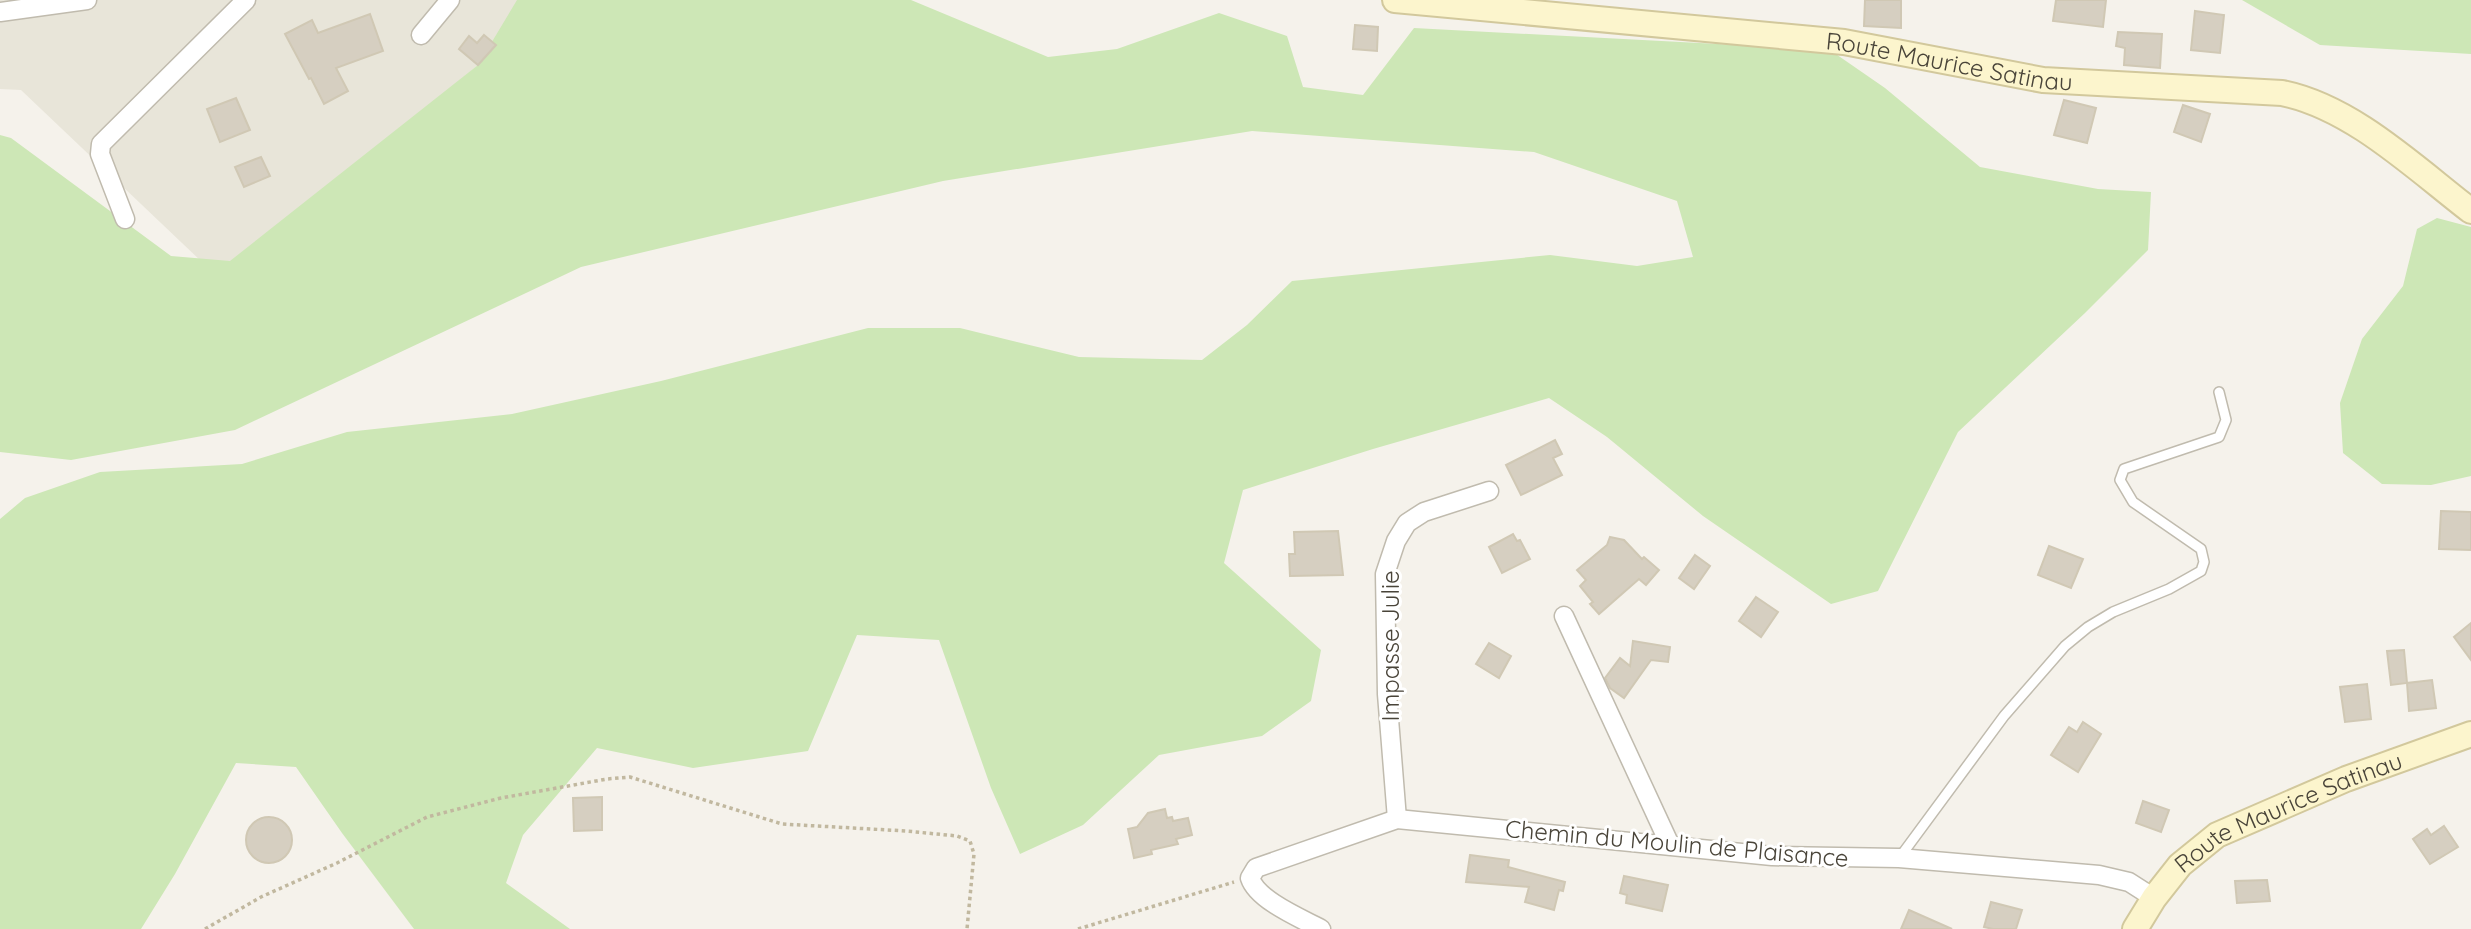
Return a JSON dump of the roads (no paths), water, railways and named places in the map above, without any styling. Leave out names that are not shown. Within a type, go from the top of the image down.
[{"type":"main road","name":"Route Maurice Satinau","points":[[1395,0],[1844,42],[2043,80],[2283,93],[2306,98],[2329,108],[2381,142],[2471,211]]},
{"type":"main road","name":"Route Maurice Satinau","points":[[2135,929],[2154,898],[2180,865],[2217,835],[2346,779],[2471,734]]},
{"type":"street","points":[[0,12],[24,5],[88,0]]},
{"type":"street","points":[[125,219],[100,154],[102,144],[246,0]]},
{"type":"street","points":[[421,34],[450,0]]},
{"type":"street","name":"Impasse Julie","points":[[1398,819],[1387,694],[1385,574],[1396,541],[1407,523],[1424,512],[1489,491]]},
{"type":"street","points":[[1564,616],[1670,845]]},
{"type":"street","name":"Chemin du Moulin de Plaisance","points":[[1321,929],[1276,904],[1253,887],[1250,878],[1256,868],[1398,819],[1772,856],[1899,858],[2099,875],[2129,882],[2154,898]]},
{"type":"lane","points":[[1899,858],[2004,716],[2065,646],[2088,627],[2113,612],[2169,589],[2201,571],[2204,562],[2201,549],[2133,502],[2120,480],[2124,469],[2211,442],[2219,437],[2226,419],[2219,392]]}]
